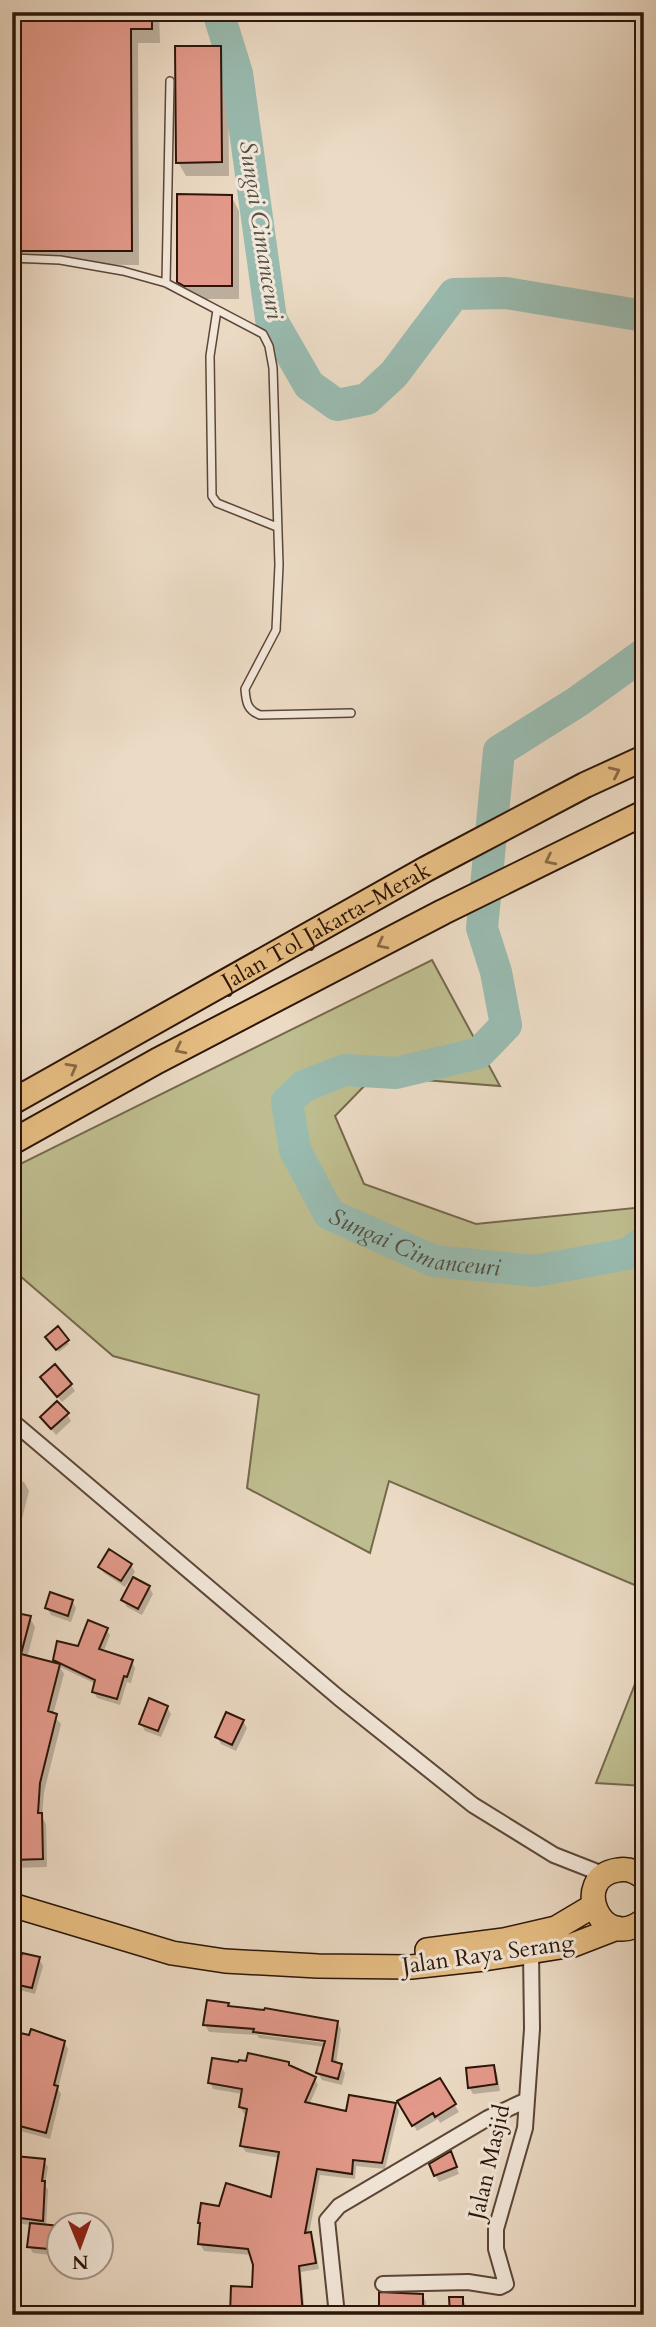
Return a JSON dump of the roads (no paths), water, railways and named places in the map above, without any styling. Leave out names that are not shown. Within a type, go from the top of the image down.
[{"type":"highway","name":"Jalan Tol Jakarta–Merak","points":[[12,1102],[426,869],[586,785],[644,758]]},
{"type":"highway","name":"Jalan Tol Jakarta–Merak","points":[[12,1143],[157,1061],[443,912],[644,813]]},
{"type":"highway","points":[[617,1928],[602,1921],[593,1906],[594,1889],[605,1875],[623,1869],[643,1876]]},
{"type":"highway","name":"Jalan Raya Serang","points":[[12,1905],[172,1953],[225,1961],[356,1966],[411,1967],[484,1959],[573,1945],[643,1921]]},
{"type":"highway","name":"Jalan Raya Serang","points":[[356,1966],[399,1954],[530,1935],[556,1928],[593,1906]]},
{"type":"street","points":[[12,1421],[339,1698],[473,1805],[554,1855],[605,1875]]},
{"type":"street","name":"Jalan Masjid","points":[[383,2284],[468,2282],[500,2287],[506,2284],[496,2249],[496,2229],[525,2128],[532,2029],[531,1951]]},
{"type":"street","points":[[337,2315],[327,2220],[339,2206],[488,2118],[527,2100]]},
{"type":"lane","points":[[166,283],[170,81]]},
{"type":"lane","points":[[12,258],[60,260],[123,271],[166,283],[263,334],[270,346],[273,368],[279,565],[276,630],[245,689],[248,708],[260,715],[351,713]]},
{"type":"lane","points":[[217,310],[210,356],[212,496],[217,503],[277,527]]},
{"type":"waterway","name":"Sungai Cimanceuri","points":[[218,12],[237,73],[271,319],[309,385],[337,405],[367,399],[394,374],[454,294],[506,293],[644,316]]},
{"type":"waterway","name":"Sungai Cimanceuri","points":[[644,654],[577,702],[499,751],[482,928],[496,972],[506,1025],[479,1053],[396,1073],[345,1070],[304,1086],[287,1102],[295,1150],[329,1214],[434,1261],[535,1271],[627,1254],[644,1242]]}]
